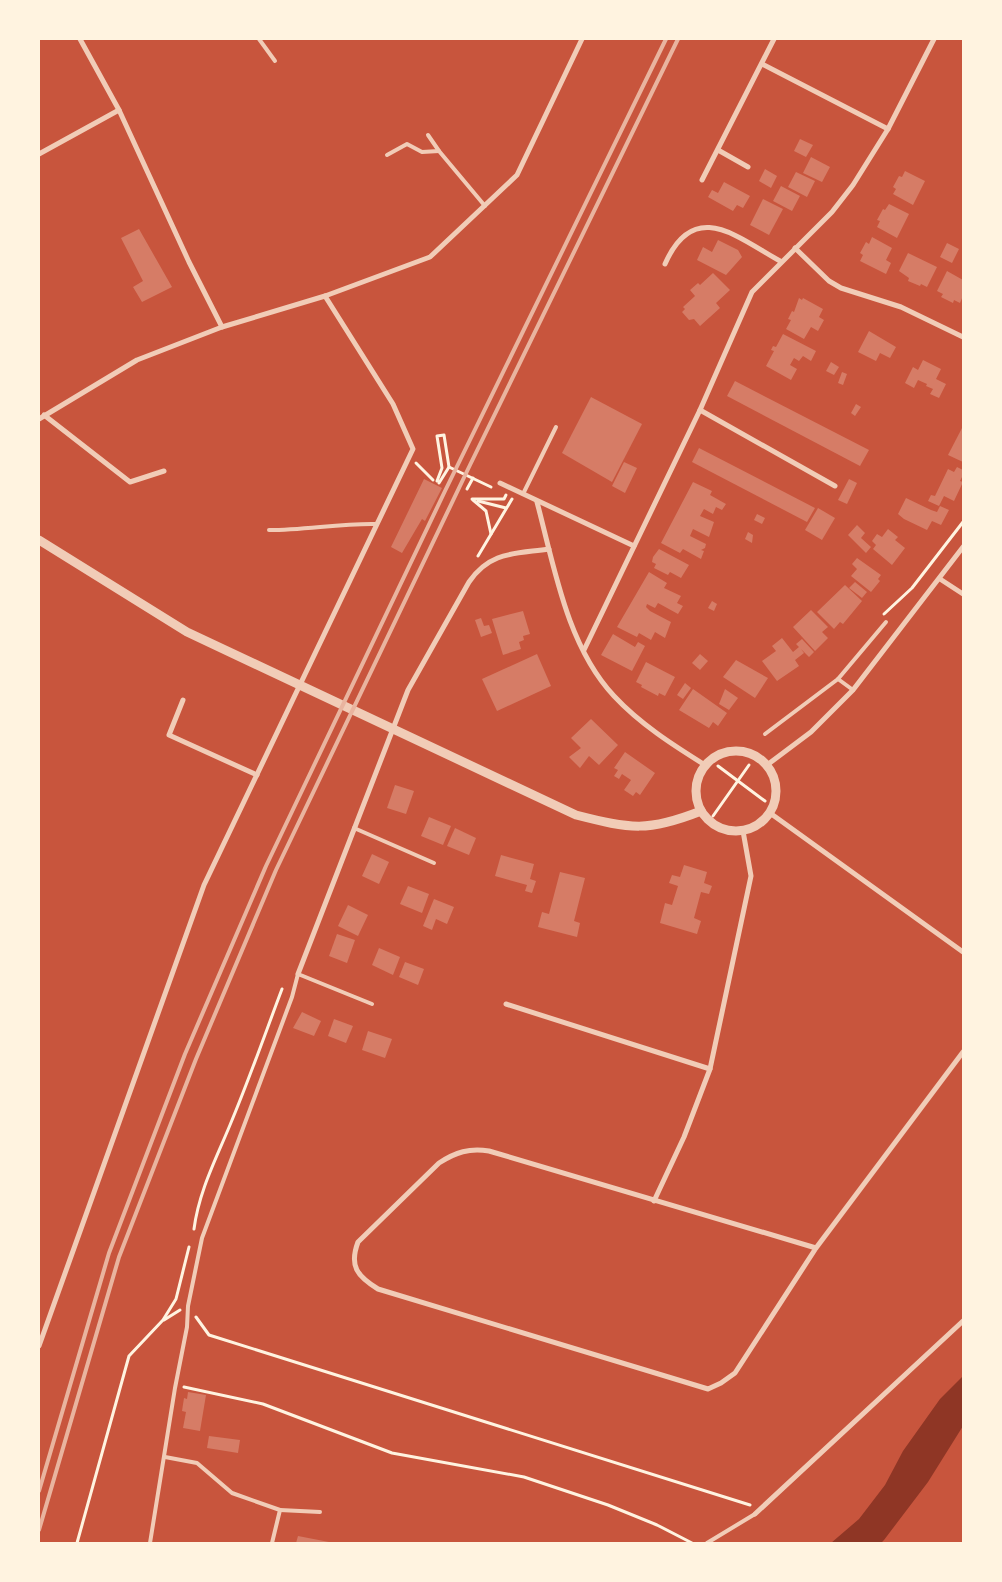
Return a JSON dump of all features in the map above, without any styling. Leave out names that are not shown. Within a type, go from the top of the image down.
[{"type":"street","points":[[80,39],[119,110],[189,262],[222,327]]},
{"type":"street","points":[[164,471],[130,482],[41,417],[138,360],[222,327],[325,296],[430,257],[517,175],[582,39]]},
{"type":"street","points":[[702,180],[774,39]]},
{"type":"street","points":[[584,650],[700,410],[752,292],[780,261],[832,212],[848,192],[888,129],[934,39]]},
{"type":"street","points":[[762,64],[888,129]]},
{"type":"street","points":[[39,154],[119,110]]},
{"type":"street","points":[[718,150],[748,167]]},
{"type":"street","points":[[665,264],[676,243],[696,228],[707,226],[726,230],[780,261]]},
{"type":"street","points":[[795,248],[830,281],[841,288],[901,307],[963,337]]},
{"type":"street","points":[[39,1346],[204,885],[413,449],[393,404],[325,296]]},
{"type":"street","points":[[700,410],[834,486]]},
{"type":"street","points":[[500,483],[634,546]]},
{"type":"street","points":[[537,502],[571,625],[584,650],[613,695],[662,738],[705,766]]},
{"type":"street","points":[[39,540],[187,632],[576,815],[612,824],[648,827],[672,822],[701,811]]},
{"type":"street","points":[[767,765],[811,732],[853,690],[963,547]]},
{"type":"street","points":[[298,974],[408,690],[474,575],[485,562],[497,557],[549,549]]},
{"type":"street","points":[[940,579],[963,594]]},
{"type":"street","points":[[183,700],[169,736],[257,775]]},
{"type":"street","points":[[736,751],[753,754],[767,765],[773,776],[776,789],[775,802],[770,813],[758,825],[743,831],[719,828],[709,821],[701,811],[696,800],[699,776],[705,766],[719,754],[736,751]]},
{"type":"street","points":[[770,813],[963,952]]},
{"type":"street","points":[[654,1201],[684,1137],[710,1069],[751,876],[743,831]]},
{"type":"street","points":[[506,1004],[710,1069]]},
{"type":"street","points":[[816,1248],[489,1150],[471,1148],[453,1154],[439,1163],[358,1242],[352,1255],[357,1271],[363,1280],[378,1289],[708,1389],[722,1383],[735,1373],[816,1248],[963,1052]]},
{"type":"street","points":[[754,1514],[963,1322]]},
{"type":"lane","points":[[259,39],[275,60]]},
{"type":"lane","points":[[428,135],[485,206]]},
{"type":"lane","points":[[387,154],[407,144],[422,152],[439,151]]},
{"type":"lane","points":[[523,494],[556,427]]},
{"type":"lane","points":[[270,530],[291,530],[348,523],[378,524]]},
{"type":"lane","points":[[765,734],[838,678],[886,622]]},
{"type":"lane","points":[[838,678],[853,690]]},
{"type":"lane","points":[[354,828],[434,863]]},
{"type":"lane","points":[[150,1543],[175,1385],[187,1327],[188,1306],[195,1268],[210,1214],[292,997],[298,974],[372,1004]]},
{"type":"lane","points":[[165,1457],[197,1463],[232,1493],[280,1510],[320,1512]]},
{"type":"lane","points":[[272,1543],[280,1510]]},
{"type":"lane","points":[[707,1543],[754,1514]]},
{"type":"path","points":[[436,481],[442,468],[437,436],[444,435],[449,467]]},
{"type":"path","points":[[410,457],[436,481]]},
{"type":"path","points":[[436,481],[449,467]]},
{"type":"path","points":[[449,467],[506,494],[504,499],[472,499]]},
{"type":"path","points":[[467,489],[473,478]]},
{"type":"path","points":[[472,499],[506,508],[491,534],[486,511],[472,499]]},
{"type":"path","points":[[886,622],[882,615],[912,588],[963,522]]},
{"type":"path","points":[[713,816],[749,765]]},
{"type":"path","points":[[718,766],[765,801]]},
{"type":"path","points":[[78,1543],[129,1356],[163,1320],[188,1306],[209,1335],[761,1508]]},
{"type":"path","points":[[175,1385],[263,1404],[392,1453],[524,1477],[657,1524],[692,1543]]},
{"type":"shaded area","points":[[963,1376],[963,1426],[928,1482],[884,1540],[881,1543],[831,1543],[859,1519],[885,1485],[903,1451],[940,1399]]},
{"type":"building","points":[[800,139],[813,145],[806,157],[794,151]]},
{"type":"building","points":[[811,157],[830,167],[822,182],[803,173]]},
{"type":"building","points":[[765,169],[777,176],[771,188],[759,181]]},
{"type":"building","points":[[905,171],[925,181],[913,205],[893,194],[896,189],[893,187],[899,176],[902,177]]},
{"type":"building","points":[[796,172],[815,181],[807,197],[788,187]]},
{"type":"building","points":[[724,182],[750,196],[743,208],[737,205],[733,211],[708,197],[712,190],[718,193]]},
{"type":"building","points":[[781,186],[800,196],[792,211],[773,201]]},
{"type":"building","points":[[763,199],[783,209],[769,235],[750,225]]},
{"type":"building","points":[[889,204],[909,214],[897,238],[877,227],[880,221],[877,220],[883,209],[885,210]]},
{"type":"building","points":[[139,229],[172,287],[142,302],[133,287],[143,281],[121,238]]},
{"type":"building","points":[[872,237],[892,248],[886,260],[891,263],[886,274],[860,261],[863,255],[860,253],[866,242],[869,244]]},
{"type":"building","points":[[718,240],[738,250],[742,257],[726,275],[697,260],[703,247],[712,252]]},
{"type":"building","points":[[947,243],[959,249],[952,263],[940,257]]},
{"type":"building","points":[[908,253],[937,267],[927,287],[908,281],[909,278],[899,271]]},
{"type":"building","points":[[947,271],[963,280],[963,296],[960,303],[954,300],[953,303],[941,297],[943,294],[937,291]]},
{"type":"building","points":[[713,273],[730,290],[716,303],[720,308],[700,326],[694,319],[689,320],[682,312],[685,309],[683,307],[695,296],[690,290],[698,283],[700,285]]},
{"type":"building","points":[[799,298],[802,300],[803,298],[823,309],[819,317],[824,320],[818,331],[811,327],[804,339],[786,329],[791,320],[788,319],[792,311],[794,312]]},
{"type":"building","points":[[869,331],[896,347],[890,358],[880,353],[876,361],[858,352]]},
{"type":"building","points":[[783,334],[816,351],[811,361],[803,356],[799,361],[794,358],[790,365],[797,369],[791,380],[766,366],[774,351],[771,350],[773,346],[776,347]]},
{"type":"building","points":[[923,360],[941,369],[936,379],[946,384],[939,398],[930,394],[933,389],[918,380],[914,388],[905,383],[913,367],[918,370]]},
{"type":"building","points":[[831,362],[839,367],[834,375],[826,371]]},
{"type":"building","points":[[842,372],[847,374],[843,385],[838,383]]},
{"type":"building","points":[[735,381],[869,450],[860,466],[727,396]]},
{"type":"building","points":[[591,397],[642,424],[612,482],[562,453]]},
{"type":"building","points":[[856,404],[861,407],[855,416],[851,413]]},
{"type":"building","points":[[963,429],[963,462],[948,455]]},
{"type":"building","points":[[699,448],[815,508],[807,522],[692,462]]},
{"type":"building","points":[[624,462],[637,468],[625,493],[612,486]]},
{"type":"building","points":[[957,467],[963,470],[960,481],[963,482],[954,501],[944,496],[939,506],[928,501],[931,495],[935,496],[948,469],[954,472]]},
{"type":"building","points":[[424,479],[442,488],[425,521],[422,519],[402,553],[391,547]]},
{"type":"building","points":[[849,479],[857,483],[847,504],[838,500]]},
{"type":"building","points":[[693,482],[712,491],[710,495],[726,504],[722,510],[716,507],[713,514],[704,509],[700,516],[714,522],[709,537],[693,529],[690,536],[706,544],[705,548],[701,550],[704,551],[701,559],[683,549],[680,553],[661,543]]},
{"type":"building","points":[[906,498],[937,512],[940,506],[949,510],[941,525],[932,521],[927,530],[898,514]]},
{"type":"building","points":[[818,508],[835,518],[822,540],[805,530]]},
{"type":"building","points":[[757,514],[765,518],[762,524],[754,520]]},
{"type":"building","points":[[857,525],[865,533],[861,538],[871,547],[866,553],[848,535]]},
{"type":"building","points":[[888,529],[898,537],[895,540],[905,548],[892,565],[873,549],[876,545],[872,541],[877,534],[882,537]]},
{"type":"building","points":[[748,532],[753,535],[752,543],[745,539]]},
{"type":"building","points":[[659,549],[689,565],[681,578],[670,572],[668,575],[654,568],[656,564],[652,562],[653,557]]},
{"type":"building","points":[[857,558],[881,575],[878,579],[880,581],[871,592],[851,576],[857,569],[852,564]]},
{"type":"building","points":[[649,572],[667,583],[664,588],[681,596],[677,603],[683,606],[678,614],[658,603],[655,608],[647,604],[646,607],[650,611],[671,622],[665,638],[655,632],[651,640],[639,633],[637,637],[617,627]]},
{"type":"building","points":[[855,582],[867,592],[862,598],[849,588]]},
{"type":"building","points":[[845,585],[862,601],[843,624],[840,622],[834,629],[817,612]]},
{"type":"building","points":[[712,601],[717,604],[714,611],[708,608]]},
{"type":"building","points":[[811,610],[828,627],[822,632],[828,638],[815,651],[793,627]]},
{"type":"building","points":[[523,611],[530,634],[523,636],[524,640],[519,642],[521,649],[503,655],[492,619]]},
{"type":"building","points":[[481,618],[484,626],[489,625],[492,633],[481,637],[475,620]]},
{"type":"building","points":[[613,634],[635,647],[638,642],[645,646],[632,671],[601,655]]},
{"type":"building","points":[[782,638],[793,652],[799,647],[796,644],[802,639],[814,652],[809,657],[801,649],[804,653],[795,660],[799,666],[777,681],[762,661],[776,651],[772,646]]},
{"type":"building","points":[[537,654],[551,686],[497,711],[482,679]]},
{"type":"building","points":[[700,654],[708,661],[700,670],[692,663]]},
{"type":"building","points":[[736,660],[768,678],[755,698],[723,677]]},
{"type":"building","points":[[646,662],[675,677],[665,696],[659,693],[658,696],[641,687],[642,685],[636,682]]},
{"type":"building","points":[[685,683],[691,688],[683,699],[677,695]]},
{"type":"building","points":[[693,689],[727,713],[718,726],[713,722],[709,728],[679,710]]},
{"type":"building","points":[[725,689],[738,698],[729,710],[719,704]]},
{"type":"building","points":[[591,719],[618,745],[599,765],[589,756],[580,768],[569,757],[581,748],[571,738]]},
{"type":"building","points":[[625,752],[655,773],[640,795],[636,792],[633,796],[624,790],[631,780],[622,774],[619,779],[614,776],[618,770],[614,768]]},
{"type":"building","points":[[395,785],[414,791],[406,814],[387,808]]},
{"type":"building","points":[[429,817],[451,826],[443,845],[421,836]]},
{"type":"building","points":[[455,828],[476,838],[469,855],[447,846]]},
{"type":"building","points":[[372,854],[389,862],[379,884],[362,876]]},
{"type":"building","points":[[501,855],[534,864],[530,879],[536,881],[532,893],[525,891],[527,885],[495,876]]},
{"type":"building","points":[[684,865],[707,872],[704,883],[712,886],[709,894],[701,892],[694,918],[701,921],[697,934],[660,923],[665,903],[672,905],[678,886],[669,883],[672,875],[680,877]]},
{"type":"building","points":[[560,872],[585,878],[574,921],[580,923],[577,937],[538,927],[542,912],[549,914]]},
{"type":"building","points":[[408,886],[429,894],[422,913],[400,904]]},
{"type":"building","points":[[434,899],[454,907],[447,924],[436,919],[432,930],[423,926]]},
{"type":"building","points":[[348,905],[368,915],[358,936],[338,926]]},
{"type":"building","points":[[337,934],[355,940],[347,963],[329,956]]},
{"type":"building","points":[[379,948],[400,957],[393,975],[372,965]]},
{"type":"building","points":[[405,962],[424,969],[418,985],[399,977]]},
{"type":"building","points":[[302,1012],[321,1021],[314,1036],[293,1028]]},
{"type":"building","points":[[334,1019],[353,1026],[346,1043],[328,1036]]},
{"type":"building","points":[[368,1031],[392,1039],[385,1058],[362,1050]]},
{"type":"building","points":[[188,1392],[206,1395],[200,1431],[183,1428],[186,1412],[182,1411],[184,1398],[187,1399]]},
{"type":"building","points":[[209,1436],[240,1440],[238,1453],[207,1448]]},
{"type":"building","points":[[298,1536],[329,1542],[329,1543],[296,1543]]},
{"type":"railway","points":[[39,1491],[109,1253],[185,1054],[266,866],[445,491],[666,39]]},
{"type":"railway","points":[[39,1530],[119,1257],[196,1059],[276,870],[470,465],[678,39]]}]
